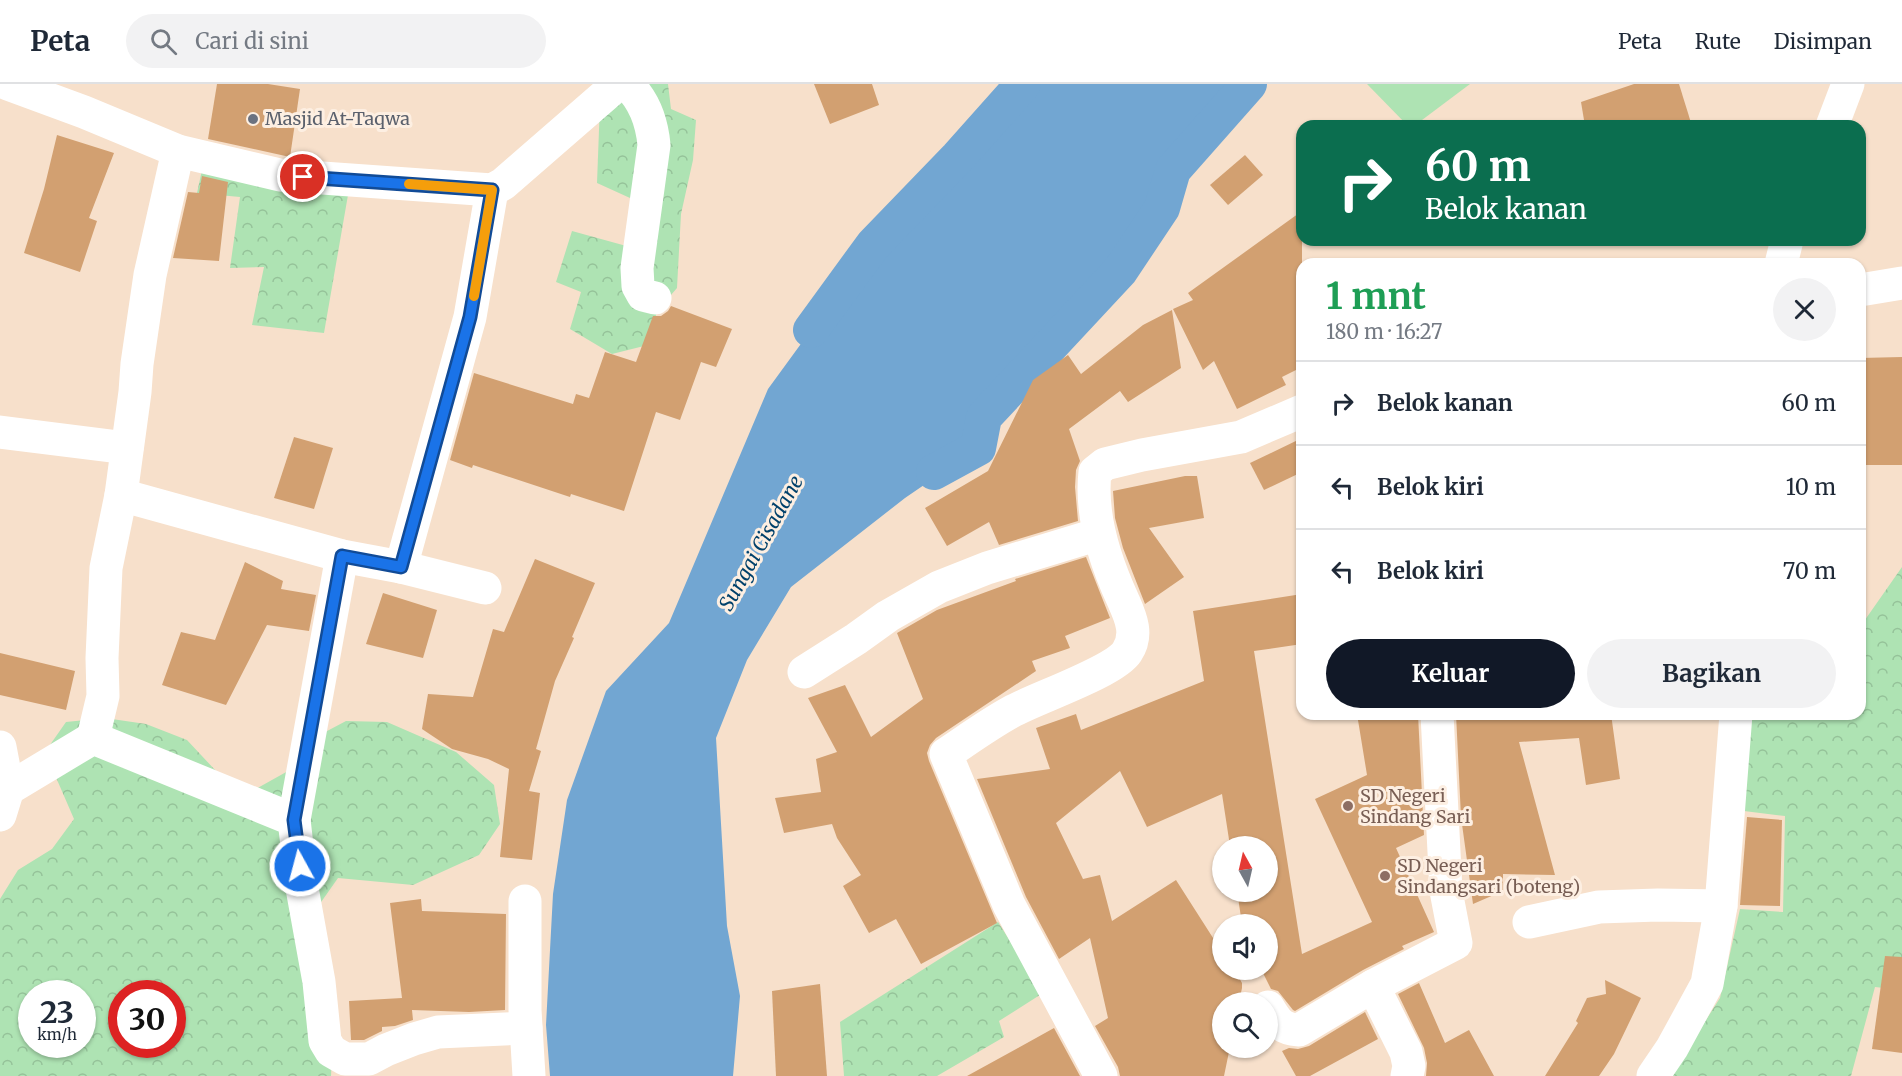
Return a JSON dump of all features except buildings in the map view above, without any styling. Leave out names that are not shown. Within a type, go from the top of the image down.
[{"type":"street","points":[[8,84],[84,112],[178,151],[279,175],[492,190],[503,184],[618,84]]},
{"type":"street","points":[[627,84],[634,91],[652,128],[654,145],[637,268],[638,286],[643,295],[655,298]]},
{"type":"street","points":[[1834,120],[1848,84]]},
{"type":"street","points":[[4,802],[93,738],[102,696],[106,568],[121,495],[150,275],[178,151]]},
{"type":"street","points":[[401,567],[470,317],[492,190]]},
{"type":"street","points":[[1866,289],[1902,283]]},
{"type":"street","points":[[1101,1076],[1009,904],[946,754],[1011,712],[1113,665],[1127,651],[1133,634],[1132,621],[1113,579],[1099,534],[1094,485],[1095,472],[1105,464],[1142,455],[1242,437],[1296,414]]},
{"type":"street","points":[[0,432],[127,448]]},
{"type":"street","points":[[121,495],[342,556],[401,567],[485,588]]},
{"type":"street","points":[[804,672],[888,616],[939,587],[987,568],[1099,534]]},
{"type":"street","points":[[342,556],[294,820],[302,888],[319,982],[325,1041],[331,1051],[345,1059],[369,1059],[414,1039],[438,1032],[526,1028]]},
{"type":"street","points":[[1278,1023],[1287,1029],[1299,1030],[1373,986],[1456,943],[1446,891],[1437,720]]},
{"type":"street","points":[[1653,1076],[1672,1048],[1707,984],[1720,906],[1736,720]]},
{"type":"street","points":[[93,738],[294,820]]},
{"type":"street","points":[[0,747],[4,802]]},
{"type":"street","points":[[525,901],[526,1028],[529,1076]]},
{"type":"street","points":[[1529,922],[1599,907],[1720,906]]},
{"type":"street","points":[[1373,986],[1406,1052],[1409,1066],[1407,1076]]},
{"type":"green space","points":[[625,84],[668,84],[671,109],[696,120],[693,160],[681,214],[677,288],[658,310],[644,346],[612,354],[570,329],[581,292],[556,282],[572,231],[630,247],[641,203],[597,183],[600,103]]},
{"type":"green space","points":[[1367,84],[1470,84],[1422,120],[1402,120]]},
{"type":"green space","points":[[202,170],[348,195],[324,333],[252,325],[264,267],[230,268],[240,197],[197,193]]},
{"type":"green space","points":[[1902,567],[1902,990],[1875,987],[1851,1076],[1670,1076],[1720,998],[1740,909],[1783,912],[1785,816],[1744,811],[1750,720],[1866,720],[1866,618]]},
{"type":"green space","points":[[105,718],[146,724],[187,740],[216,771],[254,790],[288,771],[312,739],[346,721],[387,722],[456,752],[494,785],[500,824],[479,855],[413,885],[338,878],[312,915],[333,1030],[331,1076],[0,1076],[0,899],[18,870],[52,849],[74,819],[45,752],[66,722]]},
{"type":"green space","points":[[998,922],[1043,993],[999,1021],[1004,1037],[937,1076],[844,1076],[840,1022]]},
{"type":"water","name":"Sungai Cisadane","points":[[1023,84],[1253,84],[1173,169],[1162,208],[1120,271],[984,417],[978,448],[905,498],[791,587],[747,660],[716,738],[727,926],[740,996],[733,1076],[550,1076],[546,1025],[553,894],[567,800],[606,691],[669,623],[768,389],[873,245],[958,157]]},
{"type":"waterway","points":[[811,330],[873,245],[958,157],[1023,84]]},
{"type":"waterway","points":[[934,472],[978,448],[984,417],[1120,271],[1162,208],[1173,170],[1249,84]]},
{"type":"slow traffic","points":[[409,184],[492,190],[474,296]]},
{"type":"place","name":"Masjid At-Taqwa","points":[[253,119]]},
{"type":"place","name":"SD Negeri Sindang Sari","points":[[1348,806]]},
{"type":"place","name":"SD Negeri Sindangsari (boteng)","points":[[1385,876]]},
{"type":"route","points":[[300,866],[294,820],[342,556],[401,567],[470,317],[492,190],[303,177]]}]
